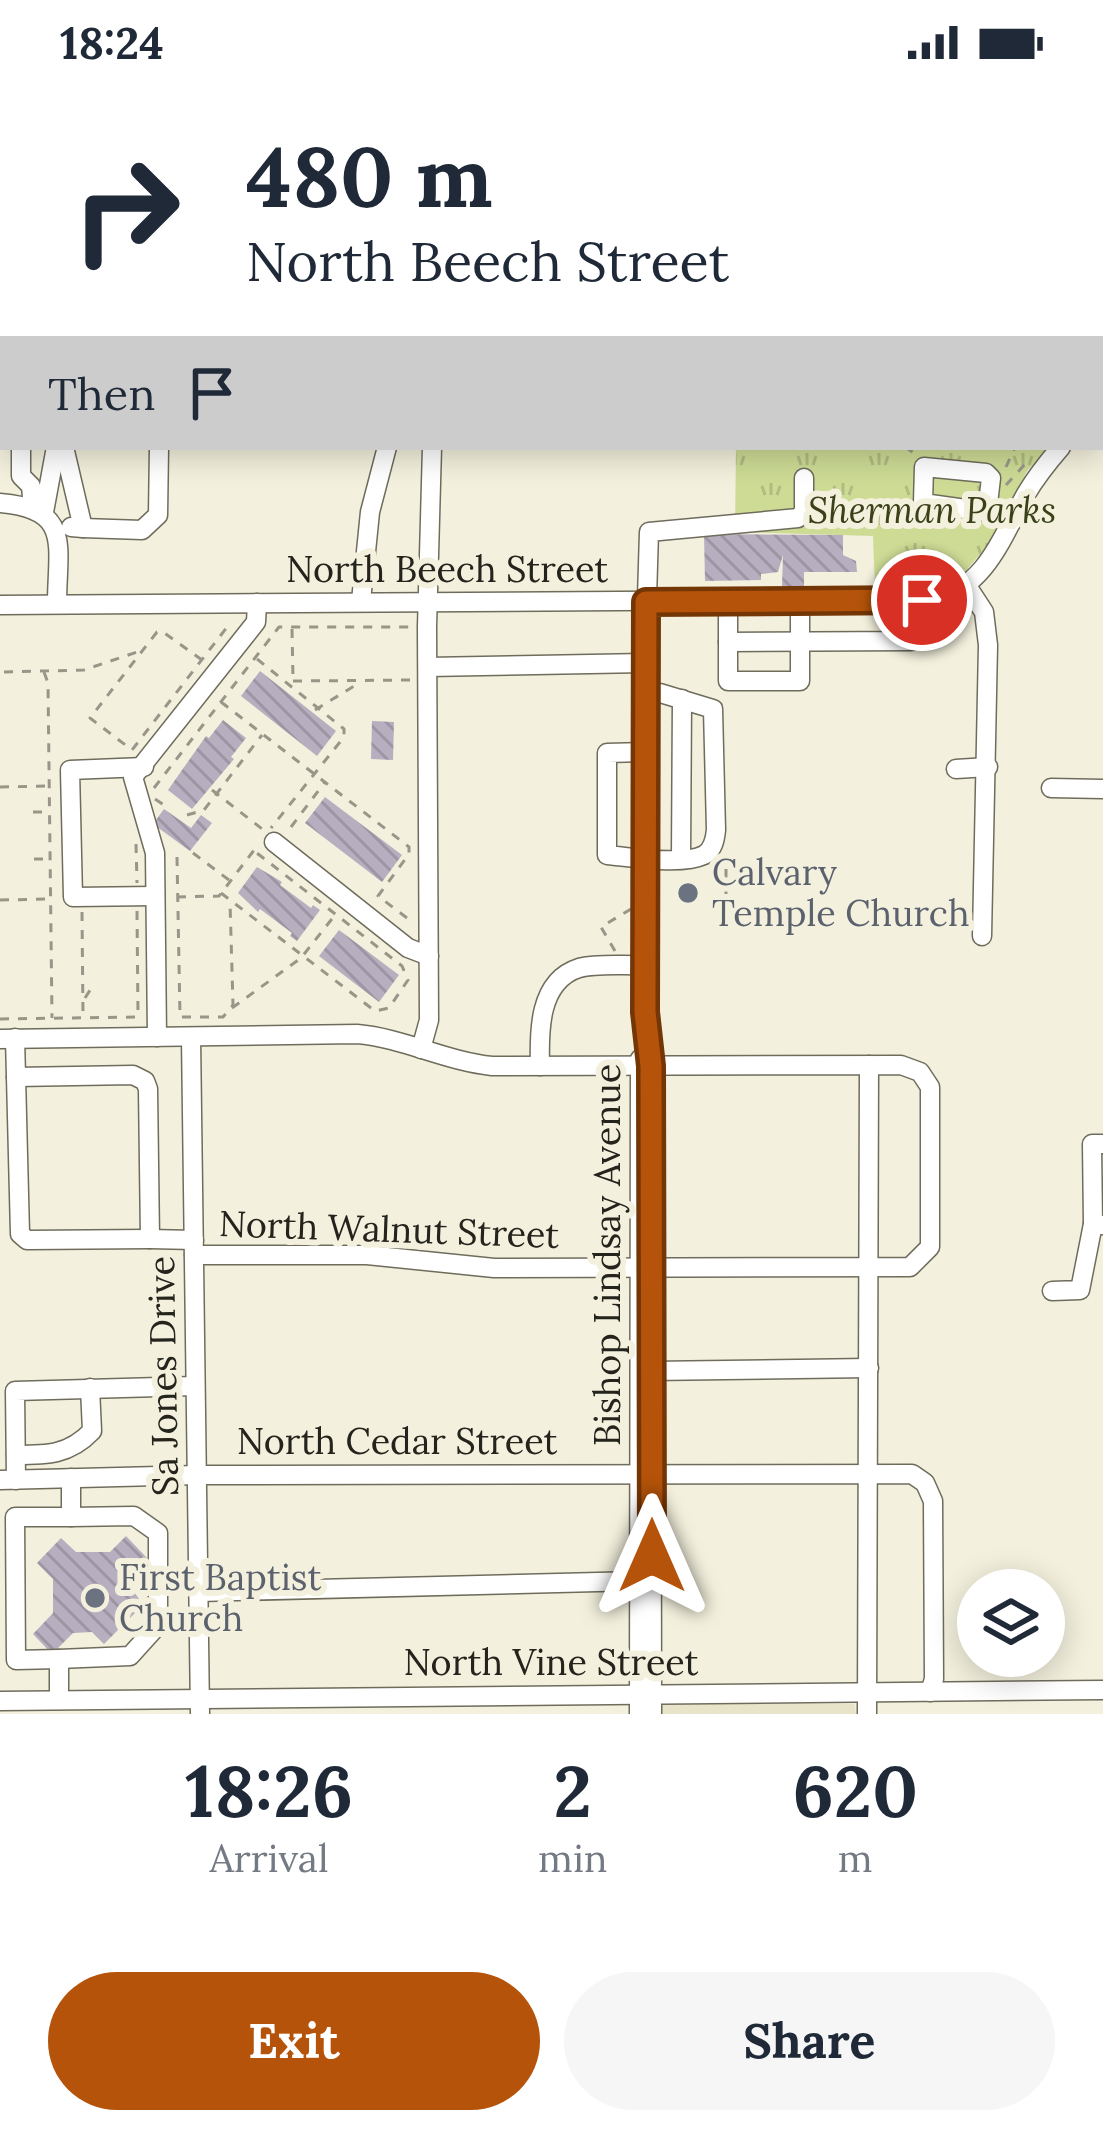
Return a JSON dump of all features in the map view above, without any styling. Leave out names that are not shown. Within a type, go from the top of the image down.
[{"type":"street","points":[[21,450],[21,476]]},
{"type":"street","points":[[44,516],[59,450]]},
{"type":"street","points":[[61,450],[83,528]]},
{"type":"street","points":[[0,503],[83,528],[142,530],[158,515],[158,450]]},
{"type":"street","points":[[362,608],[370,512],[386,450]]},
{"type":"street","points":[[421,1049],[429,1020],[432,450]]},
{"type":"street","points":[[982,936],[987,627],[984,612],[967,586],[986,566],[1011,523],[1036,465],[1056,450]]},
{"type":"street","points":[[0,471],[21,476],[31,486],[44,516],[57,604]]},
{"type":"street","name":"Bishop Lindsay Avenue","points":[[646,1704],[645,663],[649,532],[798,518],[804,512],[804,478]]},
{"type":"street","points":[[987,512],[1011,523]]},
{"type":"street","name":"North Beech Street","points":[[0,605],[257,603],[362,608],[428,602],[911,600],[945,597],[967,586]]},
{"type":"street","points":[[728,642],[911,641],[911,600]]},
{"type":"street","points":[[728,601],[728,681],[800,681],[800,601]]},
{"type":"street","points":[[148,1033],[154,853],[134,777],[256,622],[257,603]]},
{"type":"street","points":[[428,675],[645,663]]},
{"type":"street","points":[[645,693],[713,709],[716,830],[709,852],[681,858],[607,855],[607,753],[645,752]]},
{"type":"street","points":[[681,858],[682,699]]},
{"type":"street","points":[[144,767],[70,770],[74,897],[155,896]]},
{"type":"street","points":[[956,769],[988,767]]},
{"type":"street","points":[[607,782],[645,783]]},
{"type":"street","points":[[1052,788],[1103,789]]},
{"type":"street","points":[[271,838],[408,948],[429,956]]},
{"type":"street","points":[[540,1066],[544,1003],[560,982],[577,968],[645,964]]},
{"type":"street","points":[[150,1239],[145,1081],[133,1075],[16,1077],[8,1038],[357,1034],[383,1036],[465,1063],[869,1065],[867,1714]]},
{"type":"street","name":"Sa Jones Drive","points":[[191,1037],[200,1705]]},
{"type":"street","name":"North Walnut Street","points":[[16,1077],[20,1234],[27,1240],[150,1239],[194,1248],[367,1255],[465,1267],[910,1267],[930,1247],[932,1098],[925,1077],[911,1066],[869,1065]]},
{"type":"street","points":[[1052,1292],[1080,1290],[1098,1224],[1092,1144],[1103,1144]]},
{"type":"street","name":"Bishop Lindsay Avenue","points":[[645,1268],[651,1370],[638,1581],[646,1704]]},
{"type":"street","points":[[651,1370],[869,1367]]},
{"type":"street","points":[[8,1480],[16,1454],[15,1390],[195,1386]]},
{"type":"street","points":[[16,1454],[59,1454],[82,1442],[92,1431],[90,1388]]},
{"type":"street","name":"North Cedar Street","points":[[8,1480],[198,1475],[912,1474],[930,1490],[934,1679],[930,1692]]},
{"type":"street","points":[[70,1478],[71,1516]]},
{"type":"street","points":[[134,1516],[158,1532],[158,1625],[130,1656],[59,1659],[16,1660],[15,1517],[134,1516]]},
{"type":"street","points":[[199,1592],[638,1581]]},
{"type":"street","points":[[59,1659],[59,1700]]},
{"type":"street","name":"North Vine Street","points":[[0,1701],[723,1704],[867,1693],[1103,1690]]},
{"type":"path","points":[[909,450],[918,457]]},
{"type":"path","points":[[997,472],[1007,466],[1015,450]]},
{"type":"path","points":[[1002,494],[1009,479],[1036,465]]},
{"type":"path","points":[[362,608],[364,630]]},
{"type":"path","points":[[329,635],[330,617]]},
{"type":"path","points":[[202,660],[163,632],[153,635],[90,718],[132,750],[202,660],[231,622]]},
{"type":"path","points":[[145,800],[279,627],[428,627]]},
{"type":"path","points":[[292,628],[293,684]]},
{"type":"path","points":[[4,672],[84,670],[142,650]]},
{"type":"path","points":[[254,657],[344,729],[344,736],[316,773]]},
{"type":"path","points":[[44,672],[48,683],[52,1018]]},
{"type":"path","points":[[293,684],[428,675]]},
{"type":"path","points":[[317,708],[368,680]]},
{"type":"path","points":[[171,683],[179,689]]},
{"type":"path","points":[[219,701],[409,847],[409,854],[378,896],[411,921]]},
{"type":"path","points":[[146,716],[154,722]]},
{"type":"path","points":[[187,815],[204,809],[263,734]]},
{"type":"path","points":[[291,827],[326,781]]},
{"type":"path","points":[[0,787],[49,786]]},
{"type":"path","points":[[214,792],[271,838]]},
{"type":"path","points":[[33,812],[50,812]]},
{"type":"path","points":[[177,897],[220,895],[230,900],[376,1010],[389,1008],[405,987],[407,972],[253,850]]},
{"type":"path","points":[[194,853],[230,881]]},
{"type":"path","points":[[126,854],[136,854]]},
{"type":"path","points":[[177,857],[179,1017],[223,1017],[303,956],[335,914]]},
{"type":"path","points":[[34,859],[50,859]]},
{"type":"path","points":[[726,869],[727,925],[740,925]]},
{"type":"path","points":[[0,900],[51,899]]},
{"type":"path","points":[[230,900],[230,1009]]},
{"type":"path","points":[[137,906],[139,1017],[148,1033]]},
{"type":"path","points":[[82,907],[83,1018]]},
{"type":"path","points":[[619,957],[601,927],[633,908]]},
{"type":"path","points":[[82,944],[93,944]]},
{"type":"path","points":[[82,973],[93,972]]},
{"type":"path","points":[[44,980],[52,979]]},
{"type":"path","points":[[82,984],[94,984],[83,1002]]},
{"type":"path","points":[[0,1019],[139,1017]]},
{"type":"shaded area","points":[[666,1703],[854,1704],[856,1714],[656,1714]]},
{"type":"green space","name":"Sherman Parks","points":[[736,450],[1046,450],[1027,471],[987,546],[957,581],[932,590],[875,588],[873,536],[735,532]]},
{"type":"building","points":[[704,534],[843,535],[843,555],[856,561],[857,572],[804,572],[804,587],[782,586],[783,555],[778,572],[761,574],[761,580],[705,581]]},
{"type":"building","points":[[260,671],[336,731],[317,756],[241,696]]},
{"type":"building","points":[[223,720],[246,738],[192,809],[168,790]]},
{"type":"building","points":[[372,721],[394,722],[393,760],[371,759]]},
{"type":"building","points":[[325,797],[402,855],[382,882],[305,823]]},
{"type":"building","points":[[164,809],[191,828],[201,815],[212,823],[190,851],[153,824]]},
{"type":"building","points":[[257,867],[320,910],[297,941],[238,893]]},
{"type":"building","points":[[339,930],[399,975],[379,1002],[319,956]]},
{"type":"building","name":"First Baptist Church","points":[[126,1536],[147,1558],[132,1573],[133,1590],[143,1605],[104,1644],[92,1632],[73,1633],[52,1654],[33,1634],[53,1613],[53,1579],[37,1563],[61,1538],[76,1552],[110,1552]]},
{"type":"place","name":"Calvary Temple Church","points":[[688,893]]},
{"type":"place","name":"First Baptist Church","points":[[95,1598]]},
{"type":"route","points":[[652,1556],[646,602],[922,600]]}]
